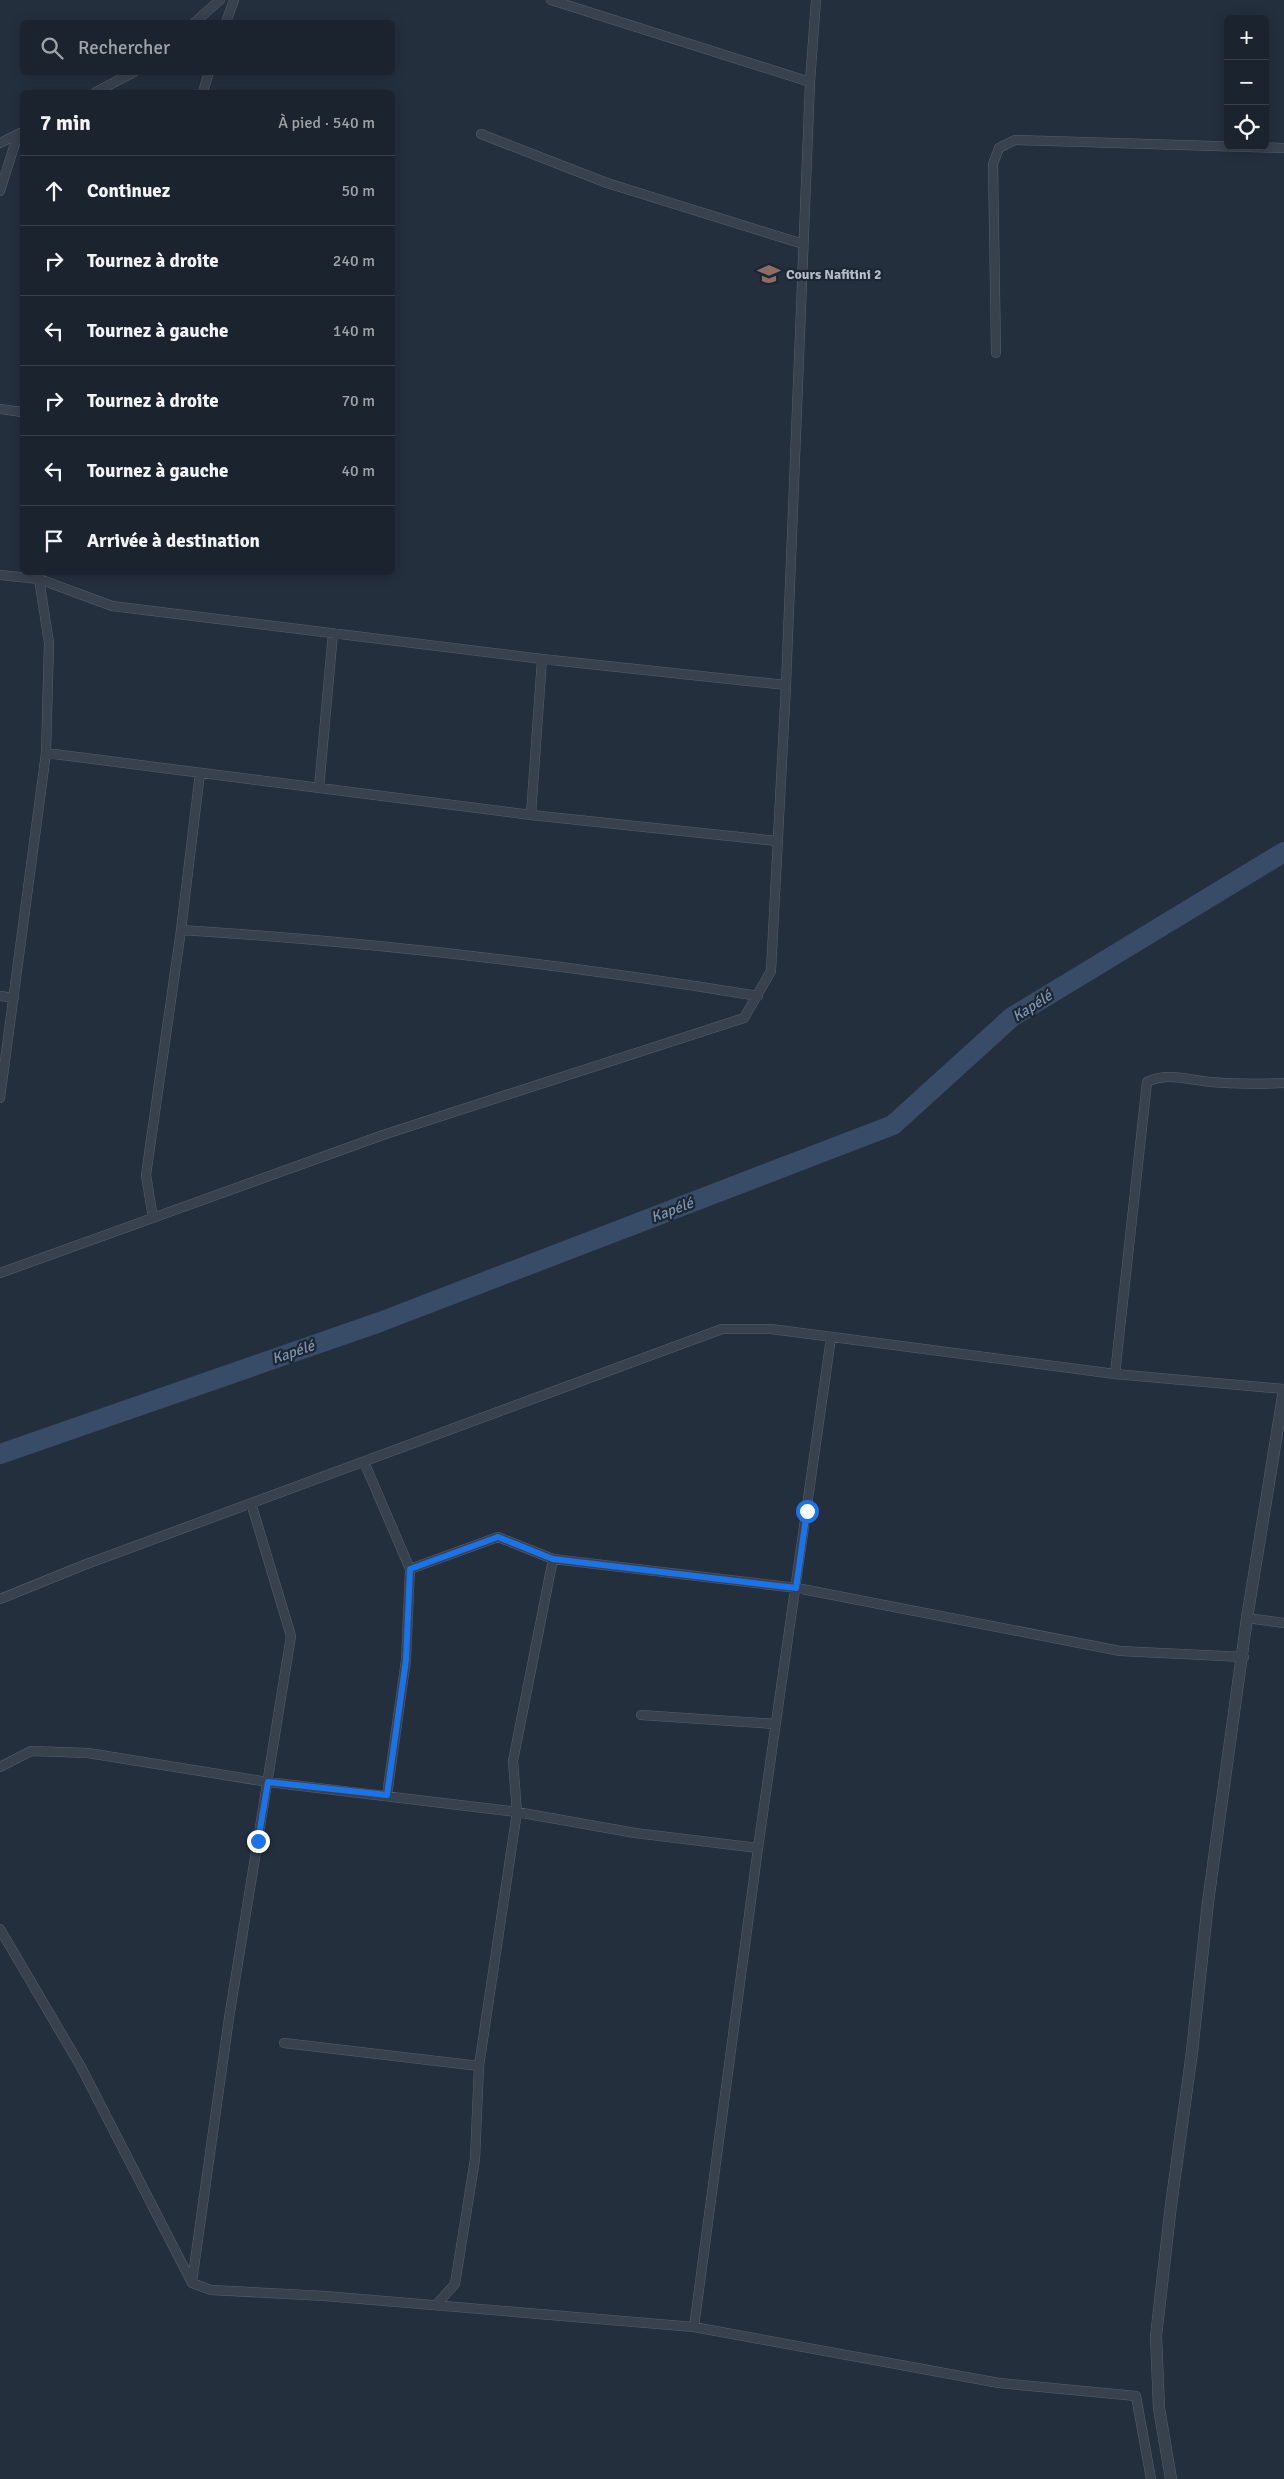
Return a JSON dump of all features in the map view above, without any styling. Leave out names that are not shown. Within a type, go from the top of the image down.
[{"type":"street","points":[[197,20],[220,0]]},
{"type":"street","points":[[227,20],[234,0]]},
{"type":"street","points":[[551,0],[810,82]]},
{"type":"street","points":[[0,1273],[383,1135],[744,1018],[771,971],[786,685],[810,82],[816,0]]},
{"type":"street","points":[[100,90],[128,75]]},
{"type":"street","points":[[204,90],[209,75]]},
{"type":"street","points":[[0,142],[20,133]]},
{"type":"street","points":[[0,190],[20,133]]},
{"type":"street","points":[[481,134],[608,183],[803,244]]},
{"type":"street","points":[[996,353],[992,164],[999,148],[1015,140],[1284,148]]},
{"type":"street","points":[[0,409],[20,412]]},
{"type":"street","points":[[0,575],[40,576],[112,606],[542,659],[786,685]]},
{"type":"street","points":[[0,1098],[46,753],[49,643],[40,576]]},
{"type":"street","points":[[319,788],[333,633]]},
{"type":"street","points":[[531,815],[542,659]]},
{"type":"street","points":[[46,753],[531,815],[777,842]]},
{"type":"street","points":[[153,1218],[146,1175],[181,930],[200,773]]},
{"type":"street","points":[[181,930],[301,938],[659,980],[758,996]]},
{"type":"street","points":[[0,996],[14,998]]},
{"type":"street","points":[[1115,1374],[1147,1082],[1157,1077],[1174,1076],[1210,1082],[1284,1083]]},
{"type":"street","points":[[0,1599],[84,1565],[722,1329],[771,1328],[830,1338],[1115,1374],[1284,1389],[1248,1618],[1208,1902],[1192,2052],[1170,2213],[1156,2336],[1159,2408],[1172,2479]]},
{"type":"street","points":[[694,2327],[775,1724],[796,1588],[830,1338]]},
{"type":"street","points":[[364,1462],[410,1569],[406,1660],[387,1795]]},
{"type":"street","points":[[192,2283],[229,2018],[291,1636],[251,1503]]},
{"type":"street","points":[[410,1569],[498,1537],[553,1559],[796,1588],[1120,1651],[1244,1657]]},
{"type":"street","points":[[436,2305],[455,2284],[475,2159],[479,2066],[517,1812],[513,1761],[553,1559]]},
{"type":"street","points":[[1248,1618],[1284,1623]]},
{"type":"street","points":[[641,1715],[775,1724]]},
{"type":"street","points":[[0,1767],[31,1751],[88,1753],[268,1782],[517,1812],[635,1833],[758,1848]]},
{"type":"street","points":[[0,1929],[81,2067],[192,2283],[211,2290],[325,2296],[694,2327],[999,2383],[1136,2396],[1151,2479]]},
{"type":"street","points":[[284,2043],[479,2066]]},
{"type":"waterway","name":"Kapélé","points":[[0,1454],[380,1322],[893,1125],[1012,1017],[1284,852]]},
{"type":"place","name":"Cours Nafitini 2","points":[[769,274]]},
{"type":"route","points":[[258,1841],[268,1782],[387,1795],[406,1660],[410,1569],[498,1537],[553,1559],[796,1588],[807,1511]]}]
